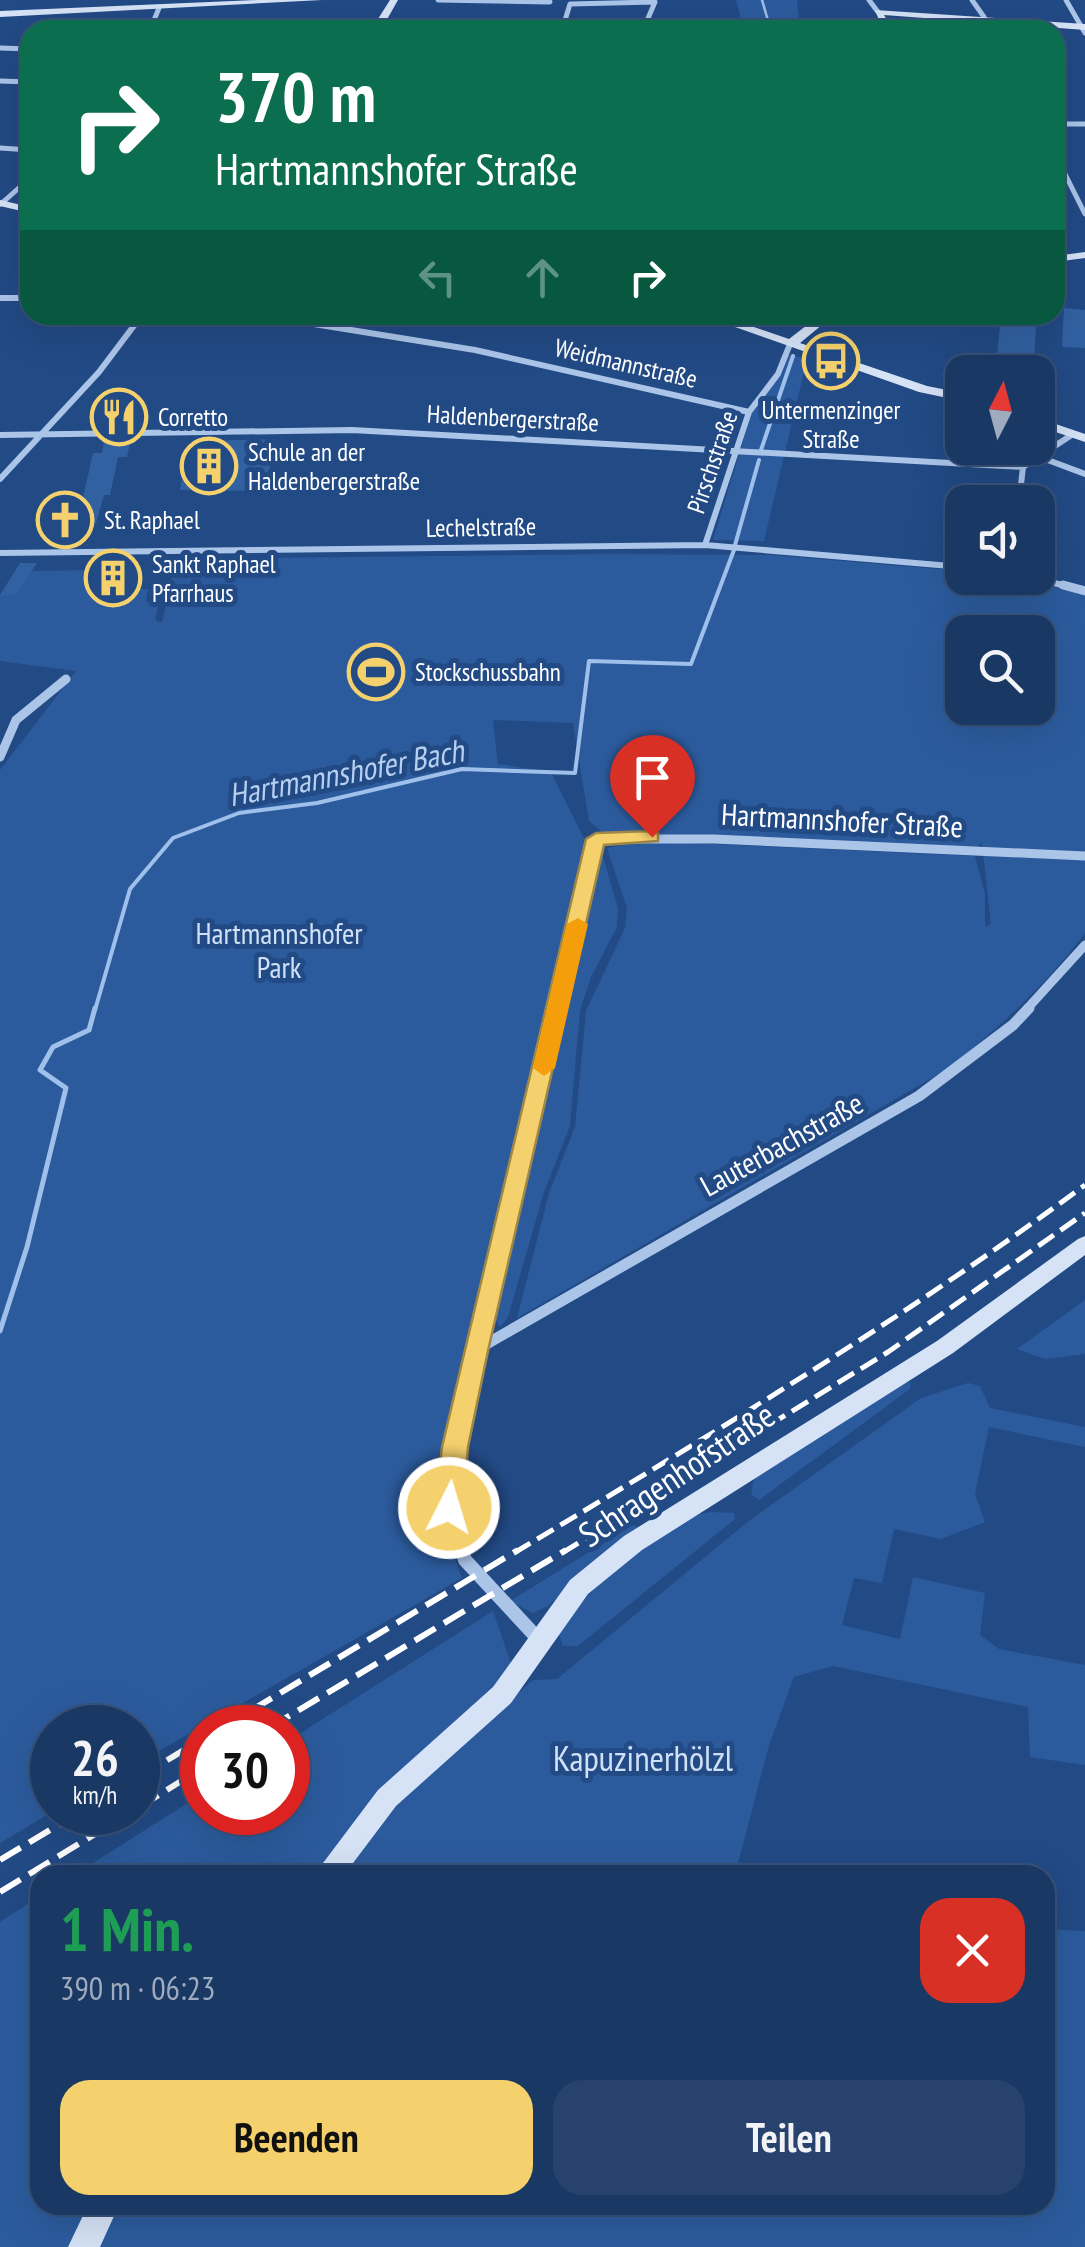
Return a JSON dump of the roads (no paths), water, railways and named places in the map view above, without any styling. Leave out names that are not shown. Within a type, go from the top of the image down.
[{"type":"street","points":[[0,14],[318,0]]},
{"type":"street","points":[[438,0],[550,2]]},
{"type":"street","points":[[869,0],[882,20]]},
{"type":"street","points":[[972,0],[984,18]]},
{"type":"street","points":[[1066,0],[1084,29]]},
{"type":"street","points":[[565,20],[570,4],[655,2],[648,20]]},
{"type":"street","points":[[154,20],[159,8]]},
{"type":"street","points":[[878,12],[1002,20]]},
{"type":"street","points":[[1065,174],[1085,214]]},
{"type":"street","points":[[0,204],[20,187]]},
{"type":"street","points":[[0,479],[99,372],[134,325]]},
{"type":"street","name":"Weidmannstraße","points":[[320,325],[475,350],[748,412]]},
{"type":"street","points":[[742,325],[795,340]]},
{"type":"street","points":[[757,325],[945,392]]},
{"type":"street","points":[[795,340],[815,325]]},
{"type":"street","name":"Pirschstraße","points":[[705,545],[748,412],[778,374],[795,340]]},
{"type":"street","points":[[1055,428],[1079,436]]},
{"type":"street","name":"Haldenbergerstraße","points":[[0,435],[352,430],[538,437],[1023,467]]},
{"type":"street","points":[[1055,447],[1079,436]]},
{"type":"street","points":[[1055,463],[1085,474]]},
{"type":"street","points":[[1021,485],[1026,465]]},
{"type":"street","name":"Lechelstraße","points":[[0,553],[705,545],[945,565]]},
{"type":"street","points":[[1055,583],[1085,591]]},
{"type":"street","points":[[0,756],[16,720],[66,679]]},
{"type":"street","name":"Hartmannshofer Straße","points":[[475,1351],[596,839],[714,839],[880,850],[1085,856]]},
{"type":"street","name":"Lauterbachstraße","points":[[475,1351],[919,1096],[1013,1025],[1085,945]]},
{"type":"street","name":"Schragenhofstraße","points":[[336,1865],[387,1798],[502,1696],[579,1588],[634,1543],[946,1346],[1085,1244]]},
{"type":"street","points":[[475,1351],[455,1447],[449,1508],[464,1560],[541,1643]]},
{"type":"street","points":[[84,2247],[99,2215]]},
{"type":"waterway","name":"Hartmannshofer Bach","points":[[762,0],[768,20]]},
{"type":"waterway","name":"Hartmannshofer Bach","points":[[761,450],[793,356]]},
{"type":"waterway","name":"Hartmannshofer Bach","points":[[735,545],[759,460]]},
{"type":"waterway","name":"Hartmannshofer Bach","points":[[95,1010],[130,889],[173,838],[239,813],[317,803],[462,769],[575,773],[589,661],[691,664],[734,550]]},
{"type":"waterway","name":"Hartmannshofer Bach","points":[[0,1331],[27,1247],[66,1088],[40,1070],[53,1047],[89,1030],[95,1008]]},
{"type":"railway","points":[[514,1553],[875,1330],[1085,1185]]},
{"type":"railway","points":[[562,1553],[888,1352],[1085,1213]]},
{"type":"railway","points":[[260,1705],[518,1550]]},
{"type":"railway","points":[[307,1705],[566,1550]]},
{"type":"railway","points":[[160,1765],[180,1752]]},
{"type":"railway","points":[[160,1794],[180,1782]]},
{"type":"railway","points":[[0,1860],[42,1835]]},
{"type":"railway","points":[[44,1865],[93,1835]]},
{"type":"railway","points":[[0,1892],[30,1874]]},
{"type":"place","name":"Untermenzinger Straße","points":[[831,361]]},
{"type":"place","name":"Corretto","points":[[119,417]]},
{"type":"place","name":"Schule an der Haldenbergerstraße","points":[[209,466]]},
{"type":"place","name":"St. Raphael","points":[[65,520]]},
{"type":"place","name":"Sankt Raphael Pfarrhaus","points":[[113,578]]},
{"type":"place","name":"Stockschussbahn","points":[[376,672]]},
{"type":"park label","name":"Hartmannshofer Park","points":[[279,951]]},
{"type":"park label","name":"Kapuzinerhölzl","points":[[643,1759]]}]
